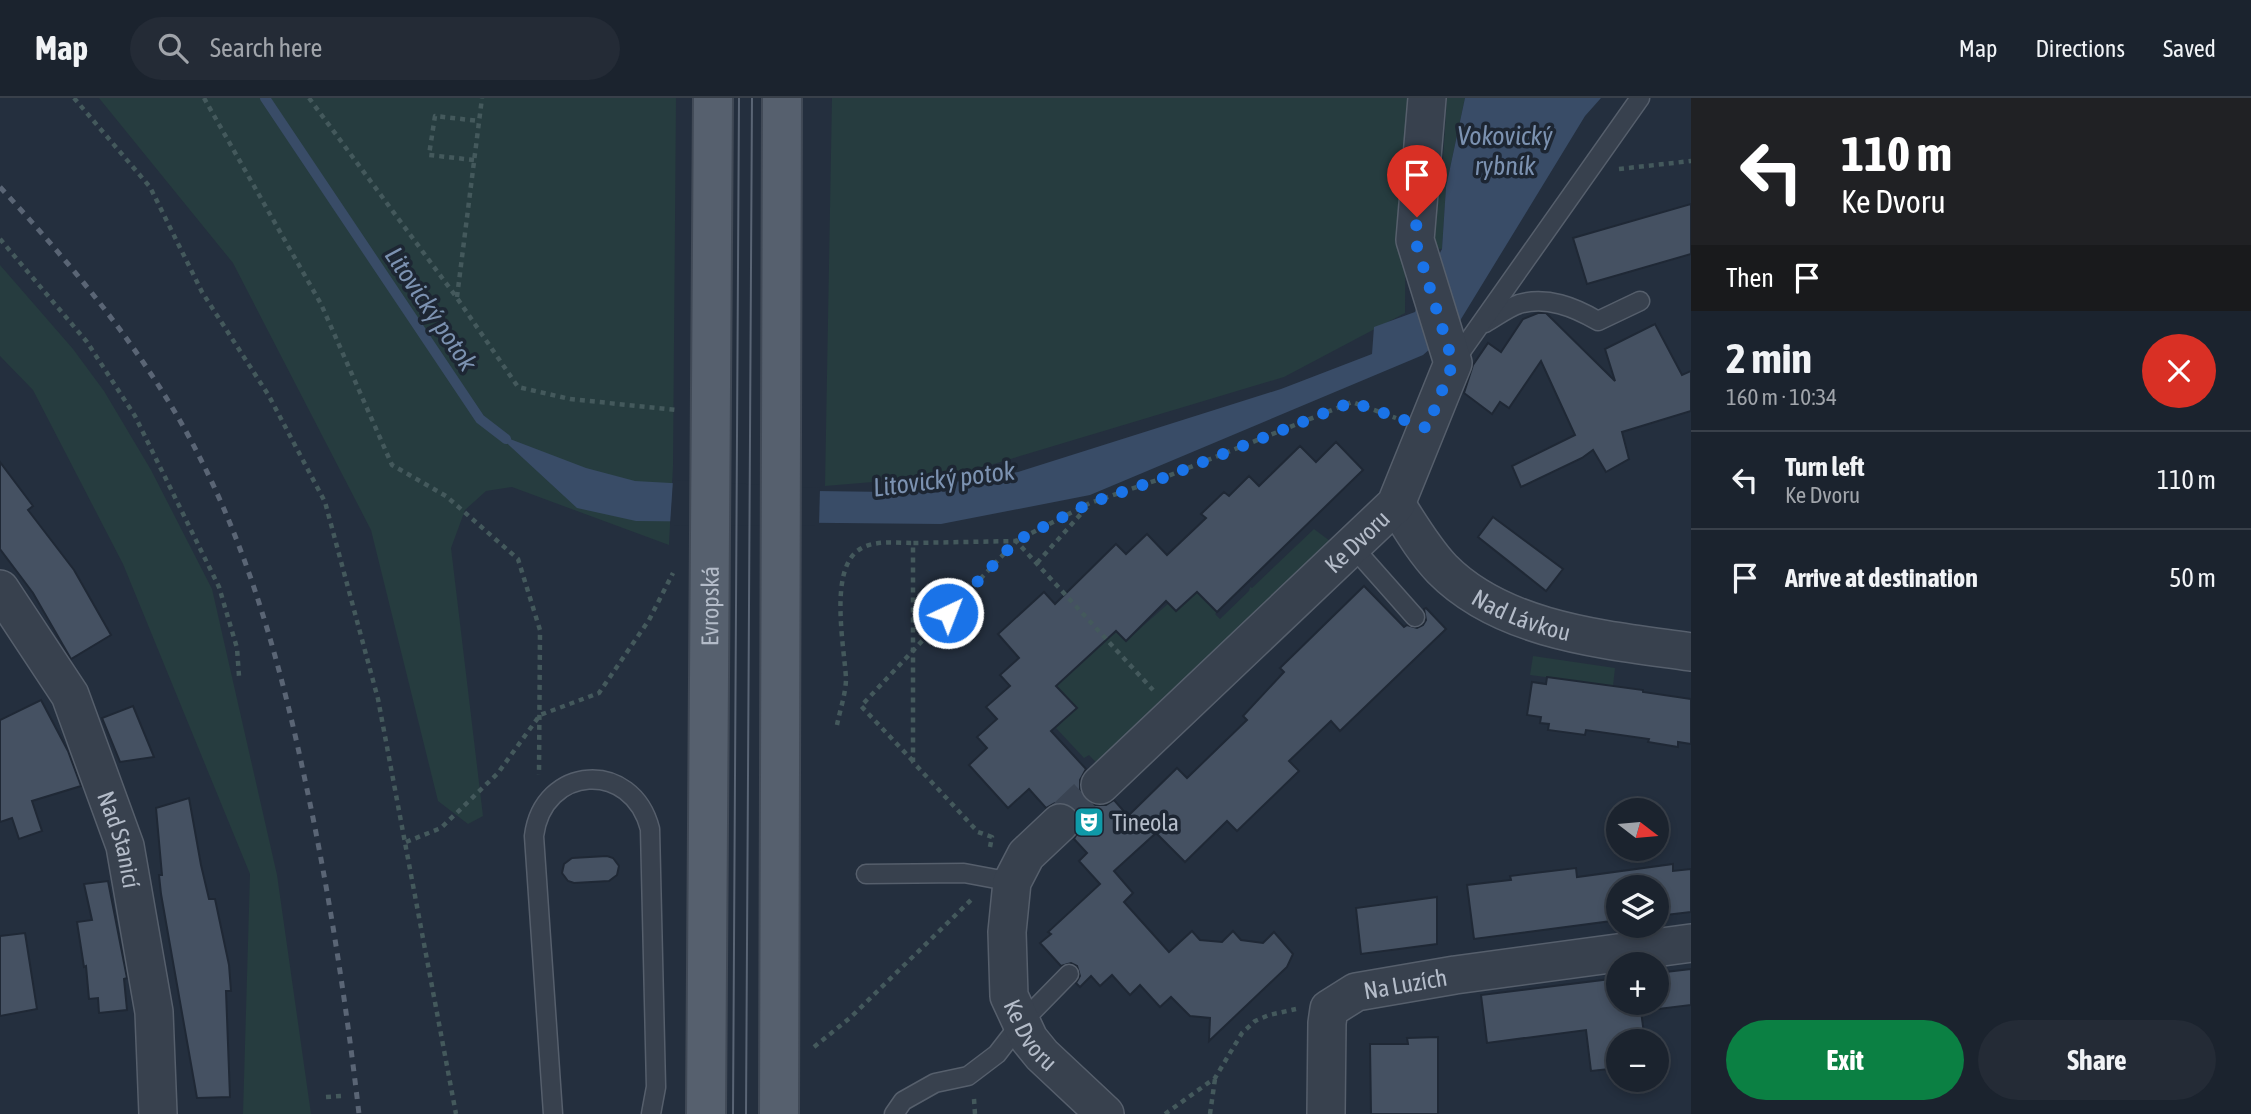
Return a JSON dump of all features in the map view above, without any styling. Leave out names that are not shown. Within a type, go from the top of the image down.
[{"type":"main road","name":"Evropská","points":[[706,1114],[713,98]]},
{"type":"main road","points":[[779,1114],[782,98]]},
{"type":"street","points":[[1427,98],[1415,240],[1451,358]]},
{"type":"street","name":"Ke Dvoru","points":[[1100,785],[1353,547],[1396,503],[1427,428],[1451,358]]},
{"type":"street","name":"Nad Lávkou","points":[[1396,503],[1419,540],[1442,569],[1473,594],[1509,613],[1556,629],[1691,652]]},
{"type":"street","name":"Nad Stanicí","points":[[0,589],[70,695],[125,846],[154,1012],[159,1114]]},
{"type":"street","name":"Ke Dvoru","points":[[1060,823],[998,879],[1007,932],[1009,996],[1029,1040],[1105,1114]]},
{"type":"street","name":"Na Luzích","points":[[1341,999],[1356,992],[1455,975],[1691,943]]},
{"type":"street","points":[[1326,1114],[1327,1023],[1329,1009],[1341,999]]},
{"type":"lane","points":[[1451,358],[1482,325],[1578,182],[1640,98]]},
{"type":"lane","points":[[1482,325],[1519,304],[1551,302],[1577,309],[1598,321],[1640,301]]},
{"type":"lane","points":[[1353,547],[1415,617]]},
{"type":"lane","points":[[553,1114],[534,836],[541,810],[549,798],[571,783],[594,779],[616,784],[631,793],[643,810],[650,829],[656,1087],[651,1114]]},
{"type":"lane","points":[[866,874],[964,873],[998,879]]},
{"type":"lane","points":[[894,1114],[903,1101],[935,1083],[968,1076],[997,1054],[1021,1023],[1069,974]]},
{"type":"path","points":[[74,98],[150,187],[202,292],[269,396],[325,502],[378,699],[456,1114]]},
{"type":"path","points":[[204,98],[321,304],[391,465],[446,496],[518,559],[540,631],[539,776]]},
{"type":"path","points":[[309,98],[457,298],[517,387],[570,399],[666,409]]},
{"type":"path","points":[[457,298],[482,98]]},
{"type":"path","points":[[474,160],[429,155],[435,116],[479,121]]},
{"type":"path","points":[[1578,182],[1620,169],[1691,161]]},
{"type":"path","points":[[0,239],[87,342],[135,416],[219,587],[237,648],[239,676]]},
{"type":"path","points":[[811,1049],[851,1017],[981,891],[998,879],[992,837],[978,832],[860,706],[1016,541],[1090,503],[1163,478],[1352,402],[1427,428]]},
{"type":"path","points":[[1037,563],[1090,503]]},
{"type":"path","points":[[837,725],[846,681],[842,643],[841,577],[856,552],[880,542],[1016,541],[1175,713]]},
{"type":"path","points":[[913,543],[914,762]]},
{"type":"path","points":[[405,842],[441,828],[498,773],[540,715],[599,694],[649,620],[674,572]]},
{"type":"path","name":"Na Luzích","points":[[1166,1114],[1215,1078],[1242,1033],[1255,1021],[1269,1015],[1341,999]]},
{"type":"path","points":[[1209,1114],[1215,1078]]},
{"type":"path","points":[[326,1097],[341,1096]]},
{"type":"path","points":[[974,1099],[975,1114]]},
{"type":"green space","points":[[99,98],[676,98],[673,466],[669,545],[512,487],[486,491],[465,510],[451,548],[483,816],[468,824],[438,801],[371,530],[233,263]]},
{"type":"green space","points":[[832,98],[1410,98],[1406,177],[1405,313],[1284,377],[957,475],[825,486]]},
{"type":"green space","points":[[1447,98],[1465,98],[1446,187],[1442,249],[1429,248],[1443,159]]},
{"type":"green space","points":[[0,265],[73,349],[104,391],[151,470],[212,589],[277,875],[311,1114],[243,1114],[250,874],[123,564],[33,390],[0,356]]},
{"type":"green space","points":[[1314,529],[1330,541],[1117,784],[1089,755],[1084,758],[1056,728],[1076,708],[1056,686],[1096,649],[1094,608],[1126,641],[1169,603],[1176,611],[1197,592],[1217,612],[1215,614],[1220,619],[1250,587]]},
{"type":"green space","points":[[1533,656],[1615,668],[1613,686],[1530,675]]},
{"type":"water","name":"Vokovický rybník","points":[[1465,98],[1601,98],[1585,116],[1458,324],[1423,355],[1090,495],[941,524],[636,521],[577,508],[497,434],[586,468],[635,481],[816,491],[890,492],[1018,472],[1281,389],[1372,354],[1374,327],[1415,312],[1426,280],[1442,249],[1446,187]]},
{"type":"pier","points":[[673,480],[820,488],[819,526],[670,525]]},
{"type":"building","points":[[1691,204],[1691,254],[1587,284],[1573,238]]},
{"type":"building","points":[[1546,313],[1615,381],[1605,349],[1655,324],[1682,375],[1691,371],[1691,411],[1622,432],[1629,459],[1606,472],[1593,450],[1521,487],[1512,466],[1575,435],[1541,361],[1509,408],[1500,402],[1492,414],[1464,393],[1473,365],[1488,343],[1501,352],[1523,319]]},
{"type":"building","points":[[1336,442],[1363,470],[1217,612],[1197,592],[1176,611],[1166,601],[1126,641],[1116,631],[1056,686],[1077,708],[1051,731],[1086,769],[1080,780],[1080,791],[1084,799],[1095,805],[1106,805],[1114,800],[1128,816],[1177,768],[1187,778],[1247,720],[1243,716],[1284,672],[1280,668],[1364,586],[1404,627],[1407,625],[1417,628],[1423,625],[1426,608],[1446,629],[1340,731],[1331,721],[1289,761],[1299,771],[1237,831],[1227,821],[1185,862],[1156,833],[1114,871],[1133,893],[1124,902],[1169,952],[1192,931],[1200,940],[1222,942],[1233,931],[1241,940],[1263,943],[1274,932],[1293,954],[1287,967],[1209,1041],[1210,1018],[1190,1016],[1171,997],[1160,1007],[1140,985],[1130,995],[1112,975],[1100,986],[1091,976],[1080,987],[1076,983],[1080,976],[1077,966],[1071,963],[1061,966],[1040,943],[1051,934],[1048,932],[1100,884],[1079,861],[1087,853],[1074,839],[1080,828],[1080,818],[1075,808],[1065,803],[1055,803],[1046,808],[1029,789],[1008,808],[969,765],[987,748],[977,737],[997,719],[986,707],[1010,686],[1000,675],[1019,658],[998,634],[1044,592],[1055,604],[1116,544],[1126,554],[1147,534],[1167,555],[1206,518],[1201,514],[1224,492],[1229,496],[1249,476],[1259,486],[1300,446],[1316,462]]},
{"type":"building","points":[[0,462],[33,506],[28,510],[74,570],[111,635],[71,659],[33,593],[0,549]]},
{"type":"building","points":[[1493,517],[1563,569],[1546,591],[1478,537]]},
{"type":"building","points":[[1547,677],[1691,699],[1691,744],[1678,742],[1678,747],[1648,742],[1649,739],[1586,730],[1585,735],[1548,730],[1549,724],[1540,723],[1541,717],[1527,715],[1532,682],[1546,684]]},
{"type":"building","points":[[41,700],[68,751],[81,786],[32,801],[42,831],[19,839],[12,818],[0,822],[0,720]]},
{"type":"building","points":[[133,706],[154,757],[120,762],[102,718]]},
{"type":"building","points":[[189,798],[209,899],[215,899],[229,965],[231,991],[226,991],[230,1097],[197,1098],[161,894],[159,875],[162,875],[156,808]]},
{"type":"building","points":[[572,858],[613,858],[619,866],[617,875],[609,881],[574,883],[568,881],[562,873],[564,864]]},
{"type":"building","points":[[1673,864],[1673,871],[1691,869],[1691,912],[1669,915],[1669,875],[1606,875],[1606,922],[1474,939],[1467,885],[1511,880],[1510,876],[1576,868],[1577,877]]},
{"type":"building","points":[[108,881],[127,978],[124,979],[127,1010],[99,1013],[98,998],[89,999],[86,966],[84,967],[77,922],[92,920],[84,884]]},
{"type":"building","points":[[1437,897],[1437,944],[1361,954],[1356,908]]},
{"type":"building","points":[[25,933],[37,1009],[0,1016],[0,936]]},
{"type":"building","points":[[1691,969],[1691,1005],[1669,1008],[1669,972]]},
{"type":"building","points":[[1606,980],[1606,1015],[1642,1015],[1643,1029],[1606,1029],[1606,1069],[1591,1071],[1586,1030],[1487,1043],[1481,995]]},
{"type":"building","points":[[1438,1037],[1438,1114],[1371,1114],[1370,1044],[1408,1044],[1407,1038]]},
{"type":"waterway","name":"Litovický potok","points":[[265,98],[480,419],[506,439]]},
{"type":"tunnel","points":[[1060,823],[1100,785]]},
{"type":"tram line","points":[[733,1114],[739,98]]},
{"type":"tram line","points":[[746,1114],[752,98]]},
{"type":"railway","points":[[0,187],[75,272],[143,362],[183,426],[225,510],[258,598],[295,734],[314,821],[336,946],[359,1114]]},
{"type":"place","name":"Tineola","points":[[1089,822]]},
{"type":"route","points":[[948,613],[1016,541],[1090,503],[1163,478],[1352,402],[1427,428],[1453,363],[1415,240],[1417,217]]}]
